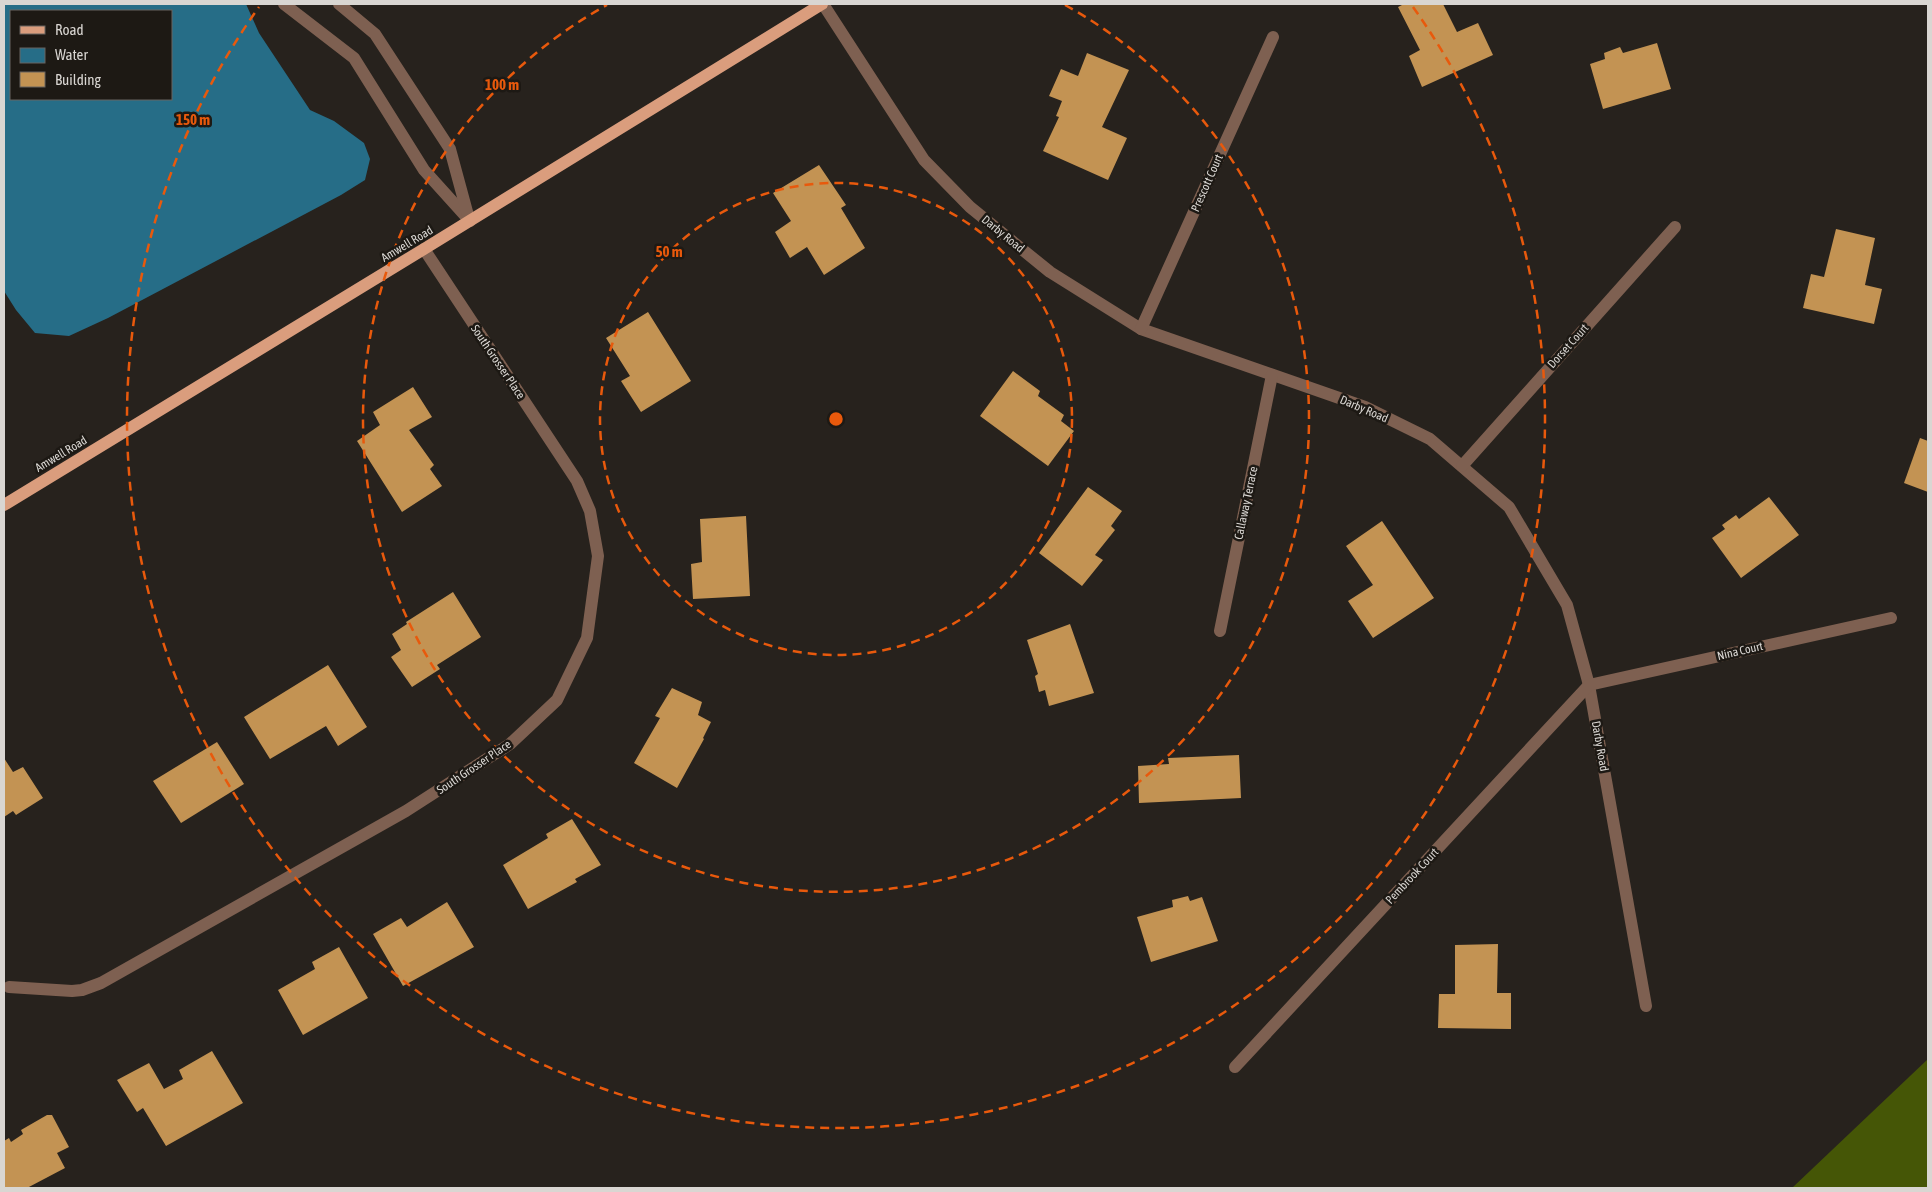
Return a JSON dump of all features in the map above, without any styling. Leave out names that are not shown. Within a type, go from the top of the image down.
[{"type":"main road","name":"Amwell Road","points":[[4,505],[424,250],[823,4]]},
{"type":"street","points":[[284,4],[354,58],[424,170],[470,221]]},
{"type":"street","points":[[339,4],[375,34],[450,148],[470,221]]},
{"type":"street","name":"Darby Road","points":[[823,4],[924,160],[970,207],[1050,272],[1141,329],[1365,407],[1430,439],[1509,507],[1567,605],[1589,685],[1646,1006]]},
{"type":"street","name":"Prescott Court","points":[[1141,329],[1273,37]]},
{"type":"street","name":"Dorset Court","points":[[1462,466],[1675,227]]},
{"type":"street","name":"South Grosser Place","points":[[9,987],[72,991],[82,990],[101,983],[406,811],[510,744],[557,700],[587,638],[598,556],[590,511],[577,481],[424,250]]},
{"type":"street","name":"Callaway Terrace","points":[[1220,631],[1272,375]]},
{"type":"street","name":"Nina Court","points":[[1589,685],[1891,618]]},
{"type":"street","name":"Pembrook Court","points":[[1235,1067],[1589,685]]},
{"type":"green space","points":[[1928,1059],[1928,1188],[1792,1188]]},
{"type":"water","points":[[4,4],[246,4],[259,33],[310,110],[334,121],[364,143],[370,159],[365,180],[341,195],[108,318],[69,336],[35,333],[16,310],[4,291]]},
{"type":"building","points":[[1404,4],[1443,4],[1457,32],[1478,23],[1493,55],[1422,87],[1409,56],[1420,50],[1398,7]]},
{"type":"building","points":[[1657,43],[1671,89],[1603,109],[1590,64],[1605,59],[1604,53],[1620,47],[1623,53]]},
{"type":"building","points":[[1087,53],[1129,70],[1102,127],[1127,138],[1108,180],[1043,151],[1059,117],[1056,116],[1062,101],[1049,96],[1061,69],[1078,76]]},
{"type":"building","points":[[819,165],[846,205],[841,208],[865,248],[824,275],[807,247],[790,258],[775,232],[791,221],[773,193]]},
{"type":"building","points":[[1836,229],[1875,238],[1865,285],[1882,289],[1874,324],[1803,308],[1811,274],[1824,277]]},
{"type":"building","points":[[648,312],[691,381],[641,412],[621,381],[630,376],[606,338]]},
{"type":"building","points":[[1013,371],[1040,391],[1038,396],[1064,415],[1061,421],[1074,431],[1048,466],[980,416]]},
{"type":"building","points":[[413,387],[432,417],[409,430],[434,465],[430,469],[442,486],[402,512],[357,441],[380,425],[373,412]]},
{"type":"building","points":[[1920,438],[1928,441],[1928,492],[1904,483]]},
{"type":"building","points":[[1088,487],[1122,511],[1111,526],[1115,530],[1095,555],[1103,560],[1082,586],[1039,553]]},
{"type":"building","points":[[1769,497],[1799,535],[1741,578],[1712,538],[1725,529],[1722,525],[1736,515],[1739,519]]},
{"type":"building","points":[[746,516],[750,596],[693,599],[691,564],[702,562],[700,519]]},
{"type":"building","points":[[1382,521],[1434,598],[1373,638],[1348,601],[1373,585],[1346,546]]},
{"type":"building","points":[[453,592],[481,637],[437,665],[440,669],[412,687],[391,657],[401,650],[392,634],[407,624],[406,622]]},
{"type":"building","points":[[1070,624],[1094,693],[1049,706],[1045,690],[1039,692],[1035,676],[1038,674],[1027,640]]},
{"type":"building","points":[[328,665],[367,727],[338,746],[326,726],[270,759],[244,717]]},
{"type":"building","points":[[672,688],[702,702],[698,715],[711,722],[704,739],[677,788],[634,763],[660,718],[655,716]]},
{"type":"building","points":[[217,742],[244,784],[181,823],[153,781]]},
{"type":"building","points":[[1239,755],[1241,798],[1139,803],[1138,766],[1169,764],[1168,758]]},
{"type":"building","points":[[4,758],[13,772],[23,767],[43,798],[16,815],[13,811],[4,817]]},
{"type":"building","points":[[572,819],[601,865],[575,879],[577,882],[528,909],[503,865],[548,838],[546,834]]},
{"type":"building","points":[[1188,896],[1190,901],[1202,897],[1218,941],[1151,962],[1137,917],[1173,907],[1172,900]]},
{"type":"building","points":[[447,902],[474,947],[403,986],[373,934],[401,918],[407,927]]},
{"type":"building","points":[[1498,944],[1497,993],[1511,993],[1511,1029],[1438,1028],[1439,994],[1455,994],[1455,945]]},
{"type":"building","points":[[339,947],[368,998],[303,1035],[278,990],[315,969],[312,962]]},
{"type":"building","points":[[212,1051],[243,1103],[166,1146],[143,1108],[137,1112],[117,1080],[149,1063],[164,1089],[183,1079],[179,1070]]},
{"type":"building","points":[[47,1115],[52,1115],[69,1147],[57,1153],[65,1168],[27,1188],[4,1188],[4,1141],[9,1138],[11,1142],[23,1134],[21,1130]]}]
